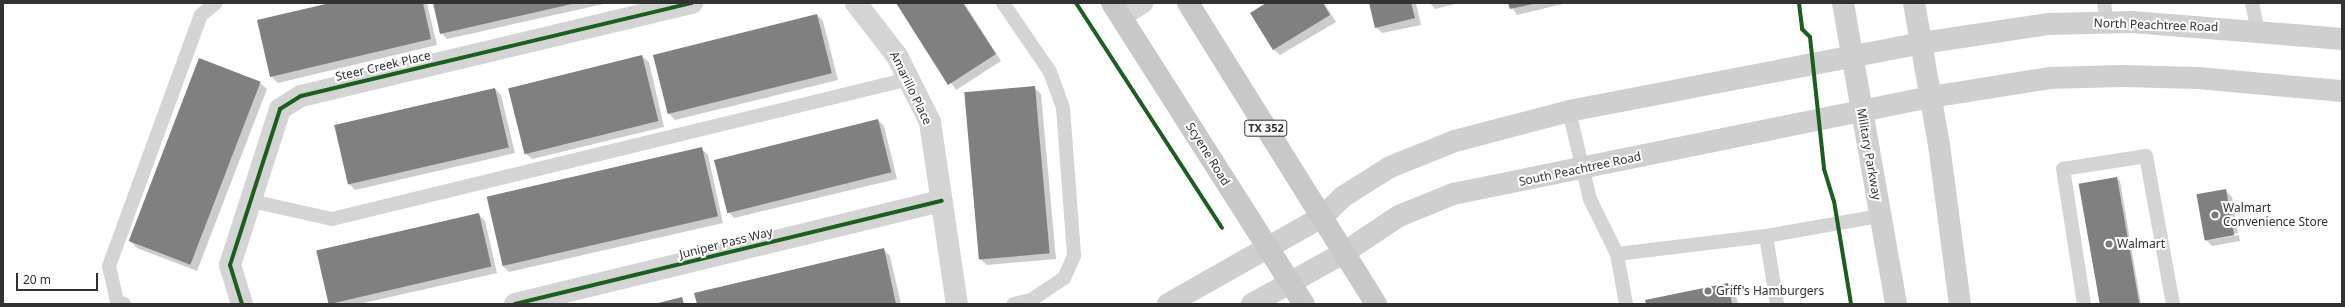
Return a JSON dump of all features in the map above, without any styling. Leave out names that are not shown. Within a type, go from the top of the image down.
[{"type":"main road","name":"TX 352","points":[[1188,3],[1345,252],[1376,304]]},
{"type":"main road","name":"Military Parkway","points":[[1843,3],[1896,304]]},
{"type":"main road","points":[[1914,3],[1931,97],[1960,304]]},
{"type":"main road","name":"Scyene Road","points":[[1116,10],[1304,304]]},
{"type":"main road","name":"North Peachtree Road","points":[[1852,57],[1922,43],[2048,24],[2106,12],[2258,32],[2342,39]]},
{"type":"main road","points":[[1168,304],[1322,217],[1344,196],[1390,167],[1455,141],[1569,111],[1852,57]]},
{"type":"main road","points":[[1931,97],[2049,78],[2122,76],[2198,78],[2342,91]]},
{"type":"main road","name":"South Peachtree Road","points":[[1252,304],[1289,281],[1345,252],[1399,216],[1453,194],[1931,97]]},
{"type":"street","name":"Steer Creek Place","points":[[241,304],[230,265],[280,109],[301,96],[692,3]]},
{"type":"street","name":"Amarillo Place","points":[[856,3],[898,56],[930,122],[957,304]]},
{"type":"street","points":[[1116,10],[1142,3]]},
{"type":"street","name":"Juniper Pass Way","points":[[515,304],[942,201]]},
{"type":"lane","points":[[124,304],[117,300],[109,266],[201,15],[216,3]]},
{"type":"lane","points":[[1003,3],[1050,72],[1063,108],[1074,256],[1064,278],[1031,300],[1013,304]]},
{"type":"lane","points":[[2252,3],[2258,32]]},
{"type":"lane","points":[[251,201],[332,219],[909,80]]},
{"type":"lane","points":[[1569,111],[1590,199],[1617,254],[1626,304]]},
{"type":"lane","points":[[2084,304],[2063,169],[2146,156],[2173,304]]},
{"type":"lane","points":[[1617,254],[1766,236],[1880,216]]},
{"type":"lane","points":[[1766,236],[1778,304]]},
{"type":"building","points":[[330,3],[423,3],[431,39],[270,77],[257,20]]},
{"type":"building","points":[[433,3],[572,3],[572,4],[440,34]]},
{"type":"building","points":[[896,3],[963,3],[996,54],[948,85]]},
{"type":"building","points":[[1266,3],[1323,3],[1330,15],[1273,50],[1250,13]]},
{"type":"building","points":[[1369,3],[1411,3],[1415,18],[1375,28]]},
{"type":"building","points":[[1508,3],[1533,3],[1533,4],[1510,9]]},
{"type":"building","points":[[817,14],[832,73],[668,114],[653,55]]},
{"type":"building","points":[[642,55],[658,121],[525,154],[508,88]]},
{"type":"building","points":[[199,58],[261,82],[190,265],[129,241]]},
{"type":"building","points":[[1035,86],[1050,253],[979,260],[964,92]]},
{"type":"building","points":[[495,88],[509,147],[348,185],[334,125]]},
{"type":"building","points":[[878,119],[891,172],[727,213],[714,160]]},
{"type":"building","points":[[702,147],[718,216],[503,266],[487,197]]},
{"type":"building","name":"Walmart","points":[[2117,177],[2139,304],[2100,304],[2079,184]]},
{"type":"building","name":"Walmart Convenience Store","points":[[2226,189],[2234,235],[2205,240],[2196,194]]},
{"type":"building","points":[[479,213],[491,267],[329,304],[316,251]]},
{"type":"building","points":[[884,248],[896,304],[697,304],[694,293]]},
{"type":"building","name":"Griff's Hamburgers","points":[[1728,283],[1732,304],[1646,304],[1645,300]]},
{"type":"building","points":[[682,297],[684,304],[658,304],[658,303]]},
{"type":"cycle path","points":[[242,304],[230,265],[280,109],[301,96],[692,3]]},
{"type":"cycle path","points":[[1076,3],[1222,228]]},
{"type":"cycle path","points":[[1799,3],[1802,29],[1810,37],[1824,169],[1834,201],[1851,304]]},
{"type":"cycle path","points":[[515,304],[942,201]]},
{"type":"place","name":"Walmart Convenience Store","points":[[2215,215]]},
{"type":"place","name":"Walmart","points":[[2109,244]]},
{"type":"place","name":"Griff's Hamburgers","points":[[1708,291]]}]
